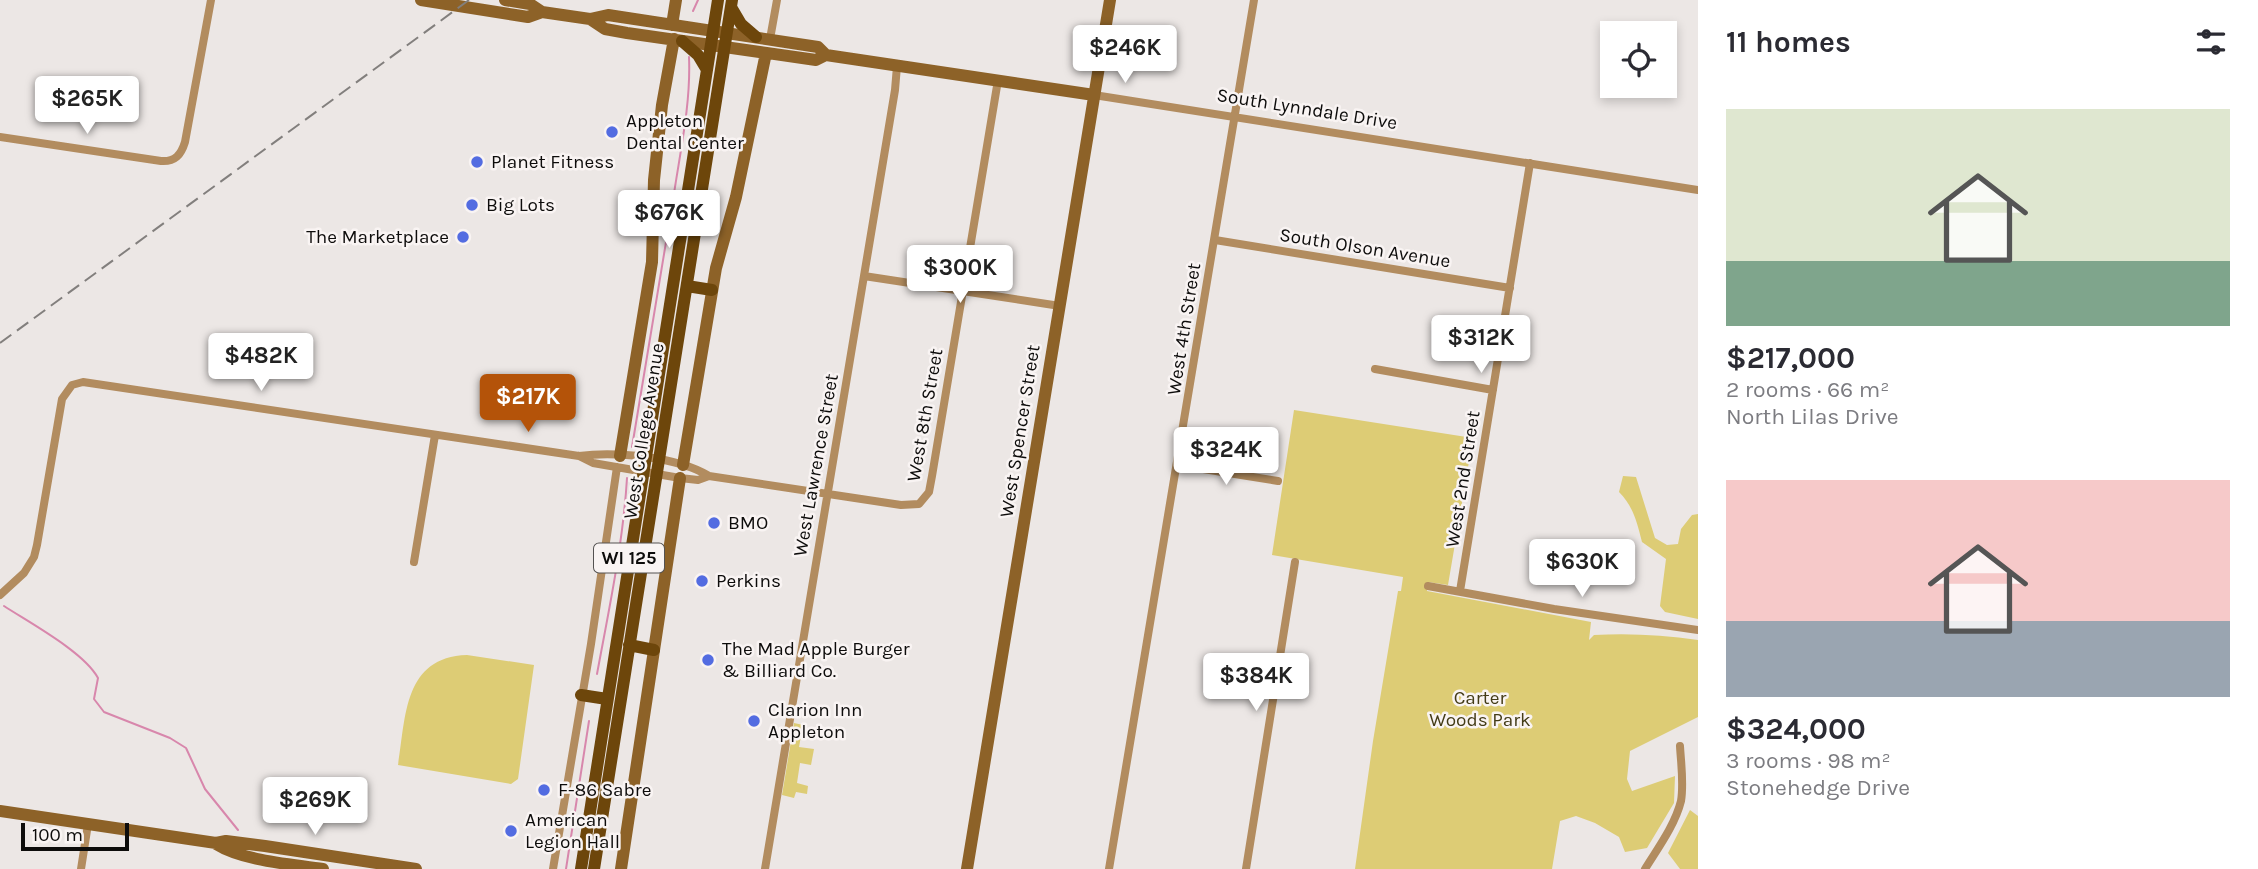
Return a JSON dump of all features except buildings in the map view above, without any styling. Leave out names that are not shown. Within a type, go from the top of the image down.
[{"type":"main road","name":"West College Avenue","points":[[594,869],[687,286],[720,32],[718,0]]},
{"type":"main road","name":"West College Avenue","points":[[720,32],[731,4]]},
{"type":"main road","points":[[731,4],[741,24],[763,38]]},
{"type":"main road","points":[[678,40],[698,55],[707,70]]},
{"type":"main road","name":"West College Avenue","points":[[581,869],[707,70],[718,46]]},
{"type":"main road","points":[[687,286],[712,290]]},
{"type":"main road","points":[[629,645],[654,650]]},
{"type":"main road","points":[[582,695],[607,699]]},
{"type":"street","points":[[0,137],[156,161],[167,162],[178,157],[185,142],[211,0]]},
{"type":"street","points":[[421,0],[527,17],[542,12]]},
{"type":"street","points":[[505,0],[530,4],[542,12],[590,19]]},
{"type":"street","points":[[672,25],[676,0]]},
{"type":"street","points":[[763,38],[777,0]]},
{"type":"street","name":"West Spencer Street","points":[[967,869],[1110,0]]},
{"type":"street","name":"West 4th Street","points":[[1109,869],[1254,0]]},
{"type":"street","name":"South Lynndale Drive","points":[[590,19],[608,15],[763,38],[818,47],[826,55]]},
{"type":"street","name":"South Lynndale Drive","points":[[590,19],[605,29],[816,60],[826,55],[998,80],[1698,190]]},
{"type":"street","points":[[553,869],[652,262],[655,167],[662,105],[678,40]]},
{"type":"street","points":[[621,869],[712,290],[737,197],[766,53]]},
{"type":"street","name":"West Lawrence Street","points":[[765,869],[897,66]]},
{"type":"street","name":"West 8th Street","points":[[828,493],[912,506],[919,505],[929,492],[998,80]]},
{"type":"street","name":"West 2nd Street","points":[[1460,592],[1530,163]]},
{"type":"street","name":"South Olson Avenue","points":[[1214,240],[1510,288]]},
{"type":"street","points":[[864,276],[1060,306]]},
{"type":"street","points":[[1375,369],[1493,390]]},
{"type":"street","points":[[0,595],[19,579],[34,557],[41,531],[59,415],[66,392],[72,385],[88,382],[682,472],[699,470],[709,476],[828,493]]},
{"type":"street","points":[[414,562],[435,435]]},
{"type":"street","points":[[618,461],[682,472]]},
{"type":"street","points":[[1178,465],[1278,481]]},
{"type":"street","points":[[1246,869],[1295,562]]},
{"type":"street","points":[[1428,586],[1542,607],[1698,630]]},
{"type":"street","points":[[1645,869],[1667,834],[1680,803],[1680,746]]},
{"type":"street","points":[[0,811],[416,869]]},
{"type":"street","points":[[81,869],[88,824]]},
{"type":"street","points":[[216,843],[225,849],[268,860],[323,869]]},
{"type":"green space","name":"Carter Woods Park","points":[[1294,410],[1473,438],[1448,585],[1428,582],[1427,591],[1591,622],[1589,640],[1594,635],[1621,634],[1698,640],[1698,717],[1630,751],[1627,779],[1632,791],[1675,776],[1674,803],[1647,848],[1625,852],[1619,837],[1576,816],[1560,821],[1552,869],[1355,869],[1373,741],[1398,591],[1401,591],[1403,577],[1272,555]]},
{"type":"green space","points":[[1623,476],[1636,477],[1655,538],[1667,545],[1678,544],[1681,529],[1692,515],[1698,514],[1698,619],[1665,612],[1660,606],[1666,559],[1642,542],[1631,509],[1619,492]]},
{"type":"green space","points":[[467,655],[534,665],[518,779],[511,784],[398,765],[406,710],[419,678],[430,666],[446,658]]},
{"type":"green space","points":[[794,723],[803,725],[799,747],[814,749],[811,765],[800,763],[797,783],[808,786],[807,794],[796,792],[794,798],[782,795]]},
{"type":"green space","points":[[1690,810],[1698,816],[1698,869],[1680,869],[1668,853]]},
{"type":"waterway","points":[[693,11],[698,0]]},
{"type":"waterway","points":[[632,447],[684,128],[689,57]]},
{"type":"waterway","points":[[597,674],[619,552],[627,478]]},
{"type":"waterway","points":[[4,606],[56,639],[91,668],[98,678],[94,699],[104,712],[170,738],[186,748],[205,789],[238,830]]},
{"type":"waterway","points":[[566,869],[589,721]]},
{"type":"railway","points":[[0,343],[469,0]]},
{"type":"place","name":"Appleton Dental Center","points":[[612,132]]},
{"type":"place","name":"Planet Fitness","points":[[477,162]]},
{"type":"place","name":"Big Lots","points":[[472,205]]},
{"type":"place","name":"The Marketplace","points":[[463,237]]},
{"type":"place","name":"BMO","points":[[714,523]]},
{"type":"place","name":"Perkins","points":[[702,581]]},
{"type":"place","name":"The Mad Apple Burger & Billiard Co.","points":[[708,660]]},
{"type":"place","name":"Clarion Inn Appleton","points":[[754,721]]},
{"type":"place","name":"F-86 Sabre","points":[[544,790]]},
{"type":"place","name":"American Legion Hall","points":[[511,831]]}]
